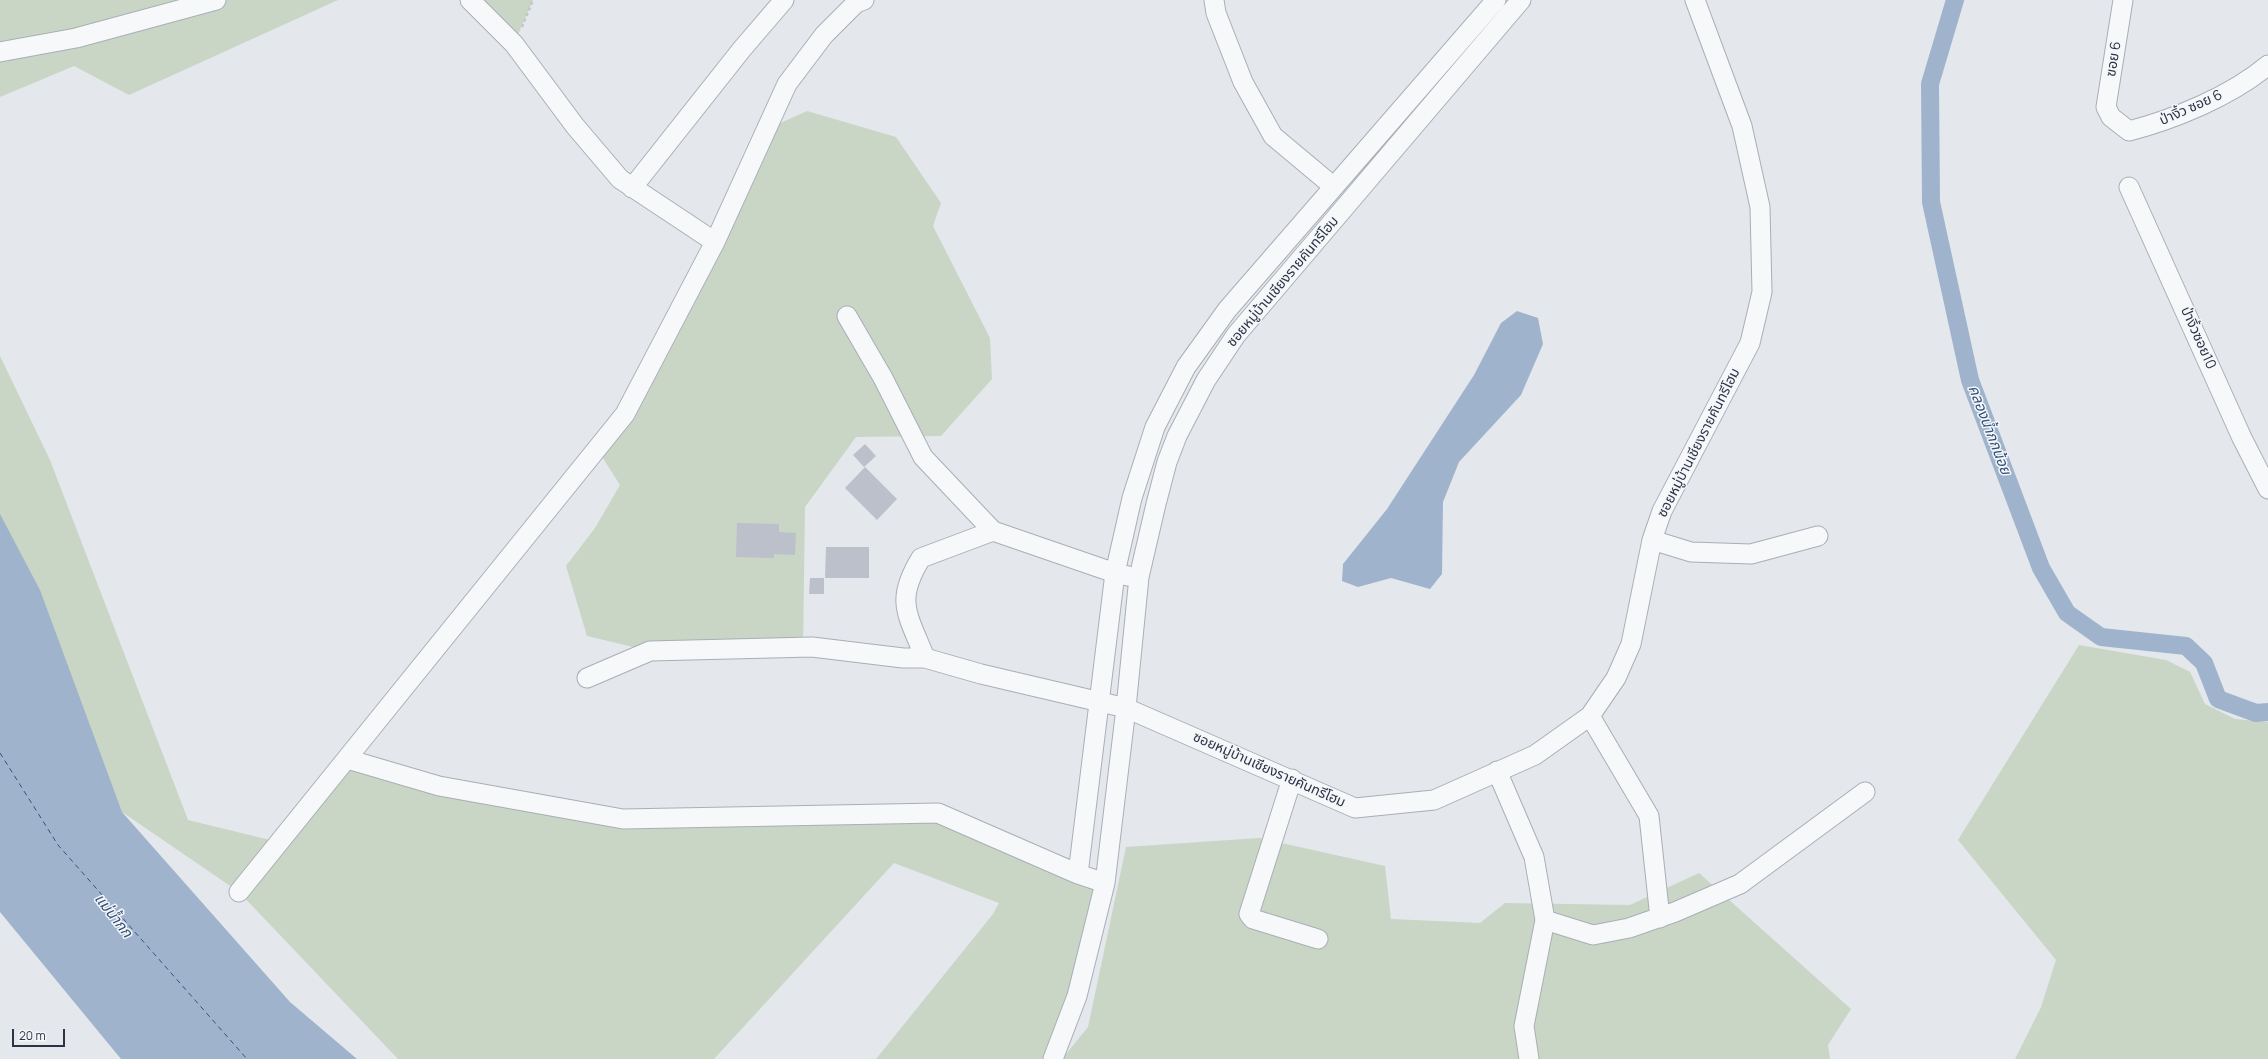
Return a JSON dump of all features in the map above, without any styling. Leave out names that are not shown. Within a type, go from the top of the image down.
[{"type":"street","points":[[0,52],[76,38],[216,0]]},
{"type":"street","points":[[470,0],[514,44],[575,126],[620,179],[715,242]]},
{"type":"street","points":[[632,188],[742,49],[784,0]]},
{"type":"street","points":[[239,892],[626,414],[715,242],[787,84],[824,35],[856,3],[864,0]]},
{"type":"street","points":[[1214,0],[1216,13],[1243,82],[1273,136],[1334,187]]},
{"type":"street","points":[[1078,874],[1101,702],[1115,573],[1132,498],[1155,427],[1186,367],[1227,310],[1496,0]]},
{"type":"street","name":"ซอยหมู่บ้านเชียงรายคันทรีโฮม","points":[[1053,1059],[1077,996],[1105,883],[1126,708],[1139,577],[1167,462],[1177,436],[1206,380],[1236,335],[1521,0]]},
{"type":"street","name":"ซอยหมู่บ้านเชียงรายคันทรีโฮม","points":[[587,678],[650,651],[812,647],[903,658],[925,658],[981,674],[1126,708],[1355,808],[1434,800],[1535,755],[1590,716],[1616,678],[1631,644],[1652,540],[1662,511],[1750,342],[1762,292],[1760,207],[1742,126],[1695,0]]},
{"type":"street","name":"ฃอย 6","points":[[2111,117],[2106,106],[2123,0]]},
{"type":"street","points":[[1456,47],[1470,61]]},
{"type":"street","name":"ป่างิ้ว ซอย 6","points":[[2111,117],[2129,131],[2154,124],[2227,93],[2268,65]]},
{"type":"street","name":"ป่างิ้วซอย10","points":[[2129,187],[2242,438],[2268,489]]},
{"type":"street","points":[[1227,310],[1246,325]]},
{"type":"street","points":[[847,316],[883,378],[923,457],[993,530],[1115,573],[1139,577]]},
{"type":"street","points":[[1155,427],[1177,436]]},
{"type":"street","points":[[925,658],[904,604],[906,587],[912,572],[921,558],[993,530]]},
{"type":"street","points":[[1652,540],[1691,552],[1751,554],[1818,536]]},
{"type":"street","points":[[1590,716],[1649,816],[1660,918]]},
{"type":"street","points":[[347,759],[439,786],[623,819],[938,814],[1078,874],[1105,883]]},
{"type":"street","points":[[1497,771],[1534,857],[1545,920],[1524,1026],[1529,1059]]},
{"type":"street","points":[[1292,780],[1249,914],[1253,919],[1318,938]]},
{"type":"street","points":[[1545,920],[1593,935],[1629,928],[1660,918],[1740,884],[1865,792]]},
{"type":"path","points":[[514,44],[533,0]]},
{"type":"green space","points":[[0,0],[203,0],[0,51]]},
{"type":"green space","points":[[216,0],[338,0],[129,95],[74,66],[0,97],[0,52]]},
{"type":"green space","points":[[470,0],[533,0],[514,44]]},
{"type":"green space","points":[[807,111],[896,137],[941,203],[933,226],[990,338],[992,379],[941,436],[856,437],[805,507],[803,648],[650,651],[587,636],[566,566],[595,528],[620,485],[597,449],[767,129]]},
{"type":"green space","points":[[0,356],[50,460],[188,820],[274,841],[347,759],[623,819],[938,813],[1105,883],[1053,1059],[876,1059],[993,914],[999,903],[894,863],[714,1059],[398,1059],[239,892],[122,812],[0,538]]},
{"type":"green space","points":[[2079,645],[2166,660],[2190,672],[2205,704],[2235,719],[2268,722],[2268,1059],[2015,1059],[2041,1007],[2056,960],[1958,840]]},
{"type":"green space","points":[[1259,838],[1385,866],[1391,919],[1480,923],[1505,903],[1630,905],[1699,873],[1851,1009],[1828,1045],[1830,1059],[1062,1059],[1088,1027],[1126,847]]},
{"type":"water","points":[[1517,311],[1538,318],[1543,344],[1521,395],[1459,462],[1443,502],[1442,574],[1430,589],[1391,578],[1358,587],[1342,581],[1343,564],[1387,509],[1474,375],[1501,323]]},
{"type":"water","name":"แม่น้ำกก","points":[[0,514],[40,590],[122,812],[290,1002],[357,1059],[121,1059],[0,912]]},
{"type":"building","points":[[865,444],[876,456],[864,467],[853,455]]},
{"type":"building","points":[[865,467],[897,499],[877,520],[845,488]]},
{"type":"building","points":[[737,523],[779,524],[779,532],[796,533],[795,555],[774,554],[774,558],[736,557]]},
{"type":"building","points":[[826,547],[869,547],[869,578],[825,578]]},
{"type":"building","points":[[810,578],[824,578],[824,594],[809,594]]},
{"type":"waterway","name":"คลองน้ำกกน้อย","points":[[1955,0],[1930,84],[1931,202],[1970,380],[2041,568],[2067,613],[2101,637],[2186,646],[2204,663],[2218,699],[2256,713],[2268,712]]},
{"type":"ferry route","points":[[0,753],[58,845],[247,1059]]}]
